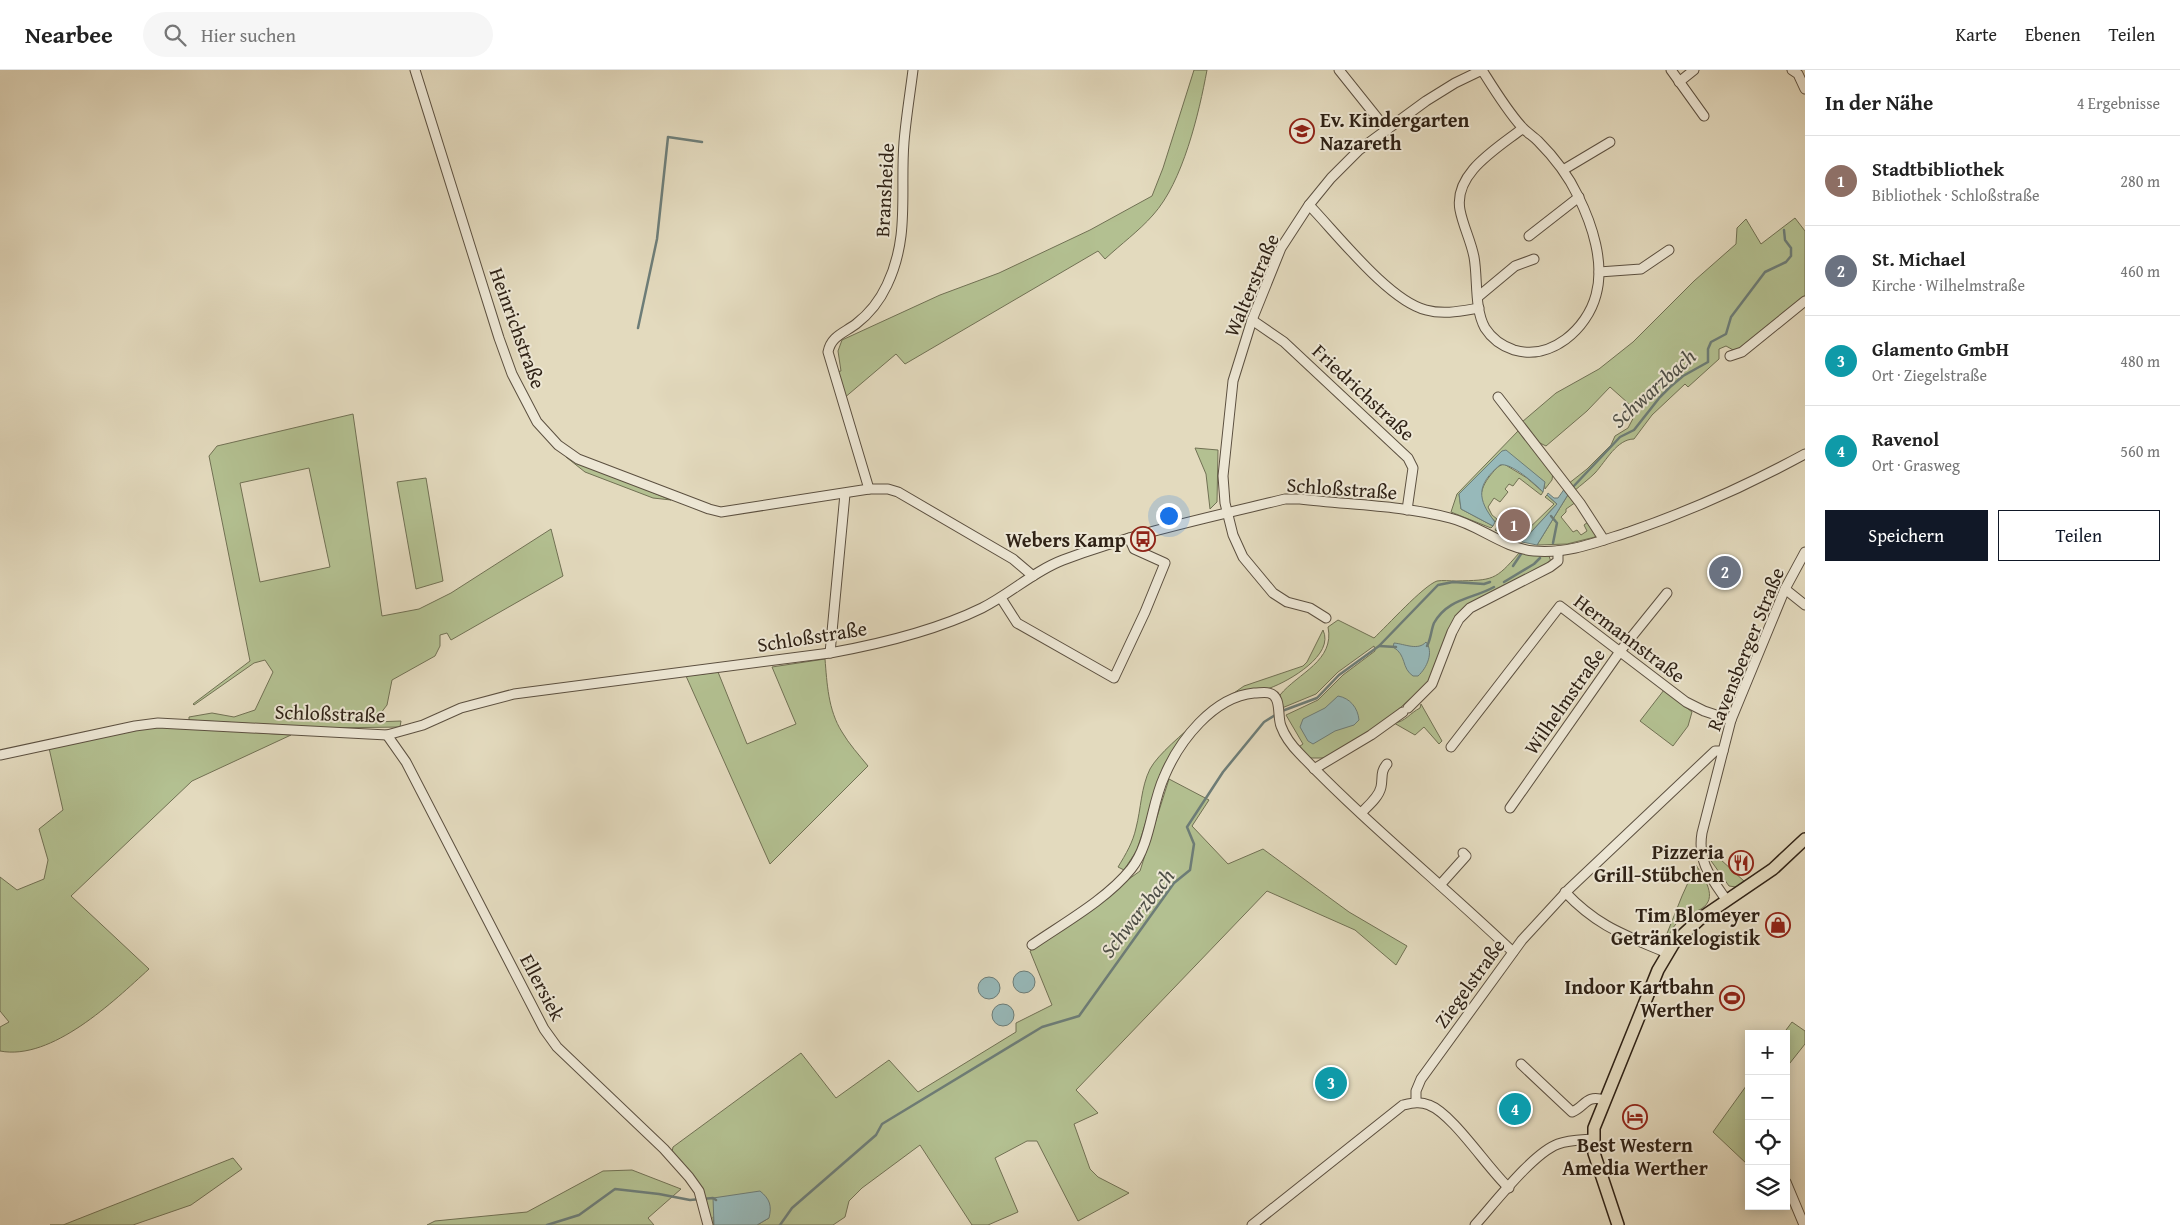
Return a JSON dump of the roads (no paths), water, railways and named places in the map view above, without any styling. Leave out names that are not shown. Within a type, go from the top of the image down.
[{"type":"main road","points":[[1618,1225],[1594,1153],[1592,1139],[1597,1116],[1658,970],[1667,953],[1687,929],[1773,869],[1805,838]]},
{"type":"street","name":"Heinrichstraße","points":[[415,70],[512,374],[537,422],[552,440],[578,459],[709,509],[722,512],[869,489],[888,489],[898,492],[1013,559],[1033,576]]},
{"type":"street","name":"Bransheide","points":[[869,489],[828,352],[829,345],[834,338],[857,323],[878,301],[887,285],[894,264],[902,233],[904,144],[913,70]]},
{"type":"street","points":[[1339,70],[1386,130]]},
{"type":"street","points":[[1482,70],[1523,128],[1538,141],[1563,170],[1579,197],[1596,247],[1599,272],[1596,295],[1582,323],[1568,338],[1552,348],[1527,353],[1501,345],[1485,327],[1479,308],[1474,254],[1459,208],[1460,188],[1467,176],[1478,164],[1523,128]]},
{"type":"street","name":"Walterstraße","points":[[1326,618],[1310,608],[1287,602],[1273,593],[1244,557],[1233,535],[1223,491],[1224,459],[1233,381],[1252,320],[1281,248],[1309,205],[1331,178],[1360,150],[1426,101],[1455,83],[1482,70]]},
{"type":"street","points":[[1671,70],[1704,116]]},
{"type":"street","points":[[1679,82],[1694,70]]},
{"type":"street","points":[[1797,71],[1805,89]]},
{"type":"street","points":[[1563,170],[1610,142]]},
{"type":"street","points":[[1529,236],[1579,197]]},
{"type":"street","points":[[1309,205],[1385,285],[1409,304],[1436,312],[1450,313],[1479,308]]},
{"type":"street","points":[[1599,272],[1641,269],[1669,250]]},
{"type":"street","points":[[1479,296],[1515,266],[1534,258]]},
{"type":"street","points":[[1730,356],[1742,352],[1805,301]]},
{"type":"street","name":"Friedrichstraße","points":[[1252,320],[1284,342],[1408,458],[1413,468],[1407,510]]},
{"type":"street","points":[[1498,397],[1566,484],[1604,540]]},
{"type":"street","name":"Schloßstraße","points":[[0,755],[135,726],[158,723],[387,735],[423,725],[461,708],[514,694],[830,654],[874,644],[947,622],[1001,598],[1047,567],[1063,560],[1129,538],[1227,513],[1292,499],[1407,510],[1450,518],[1469,524],[1517,547],[1558,551],[1584,547],[1673,517],[1712,501],[1805,454]]},
{"type":"street","points":[[830,654],[845,494]]},
{"type":"street","points":[[1001,598],[1017,623],[1114,678],[1145,612],[1164,563],[1134,549],[1129,538]]},
{"type":"street","points":[[1314,769],[1363,740],[1406,710],[1432,684],[1459,619],[1470,608],[1550,567],[1558,560],[1558,551]]},
{"type":"street","name":"Ravensberger Straße","points":[[1727,901],[1703,861],[1700,844],[1731,720],[1785,589],[1805,552]]},
{"type":"street","points":[[1785,589],[1805,605]]},
{"type":"street","name":"Wilhelmstraße","points":[[1510,808],[1621,650],[1667,593]]},
{"type":"street","name":"Hermannstraße","points":[[1451,747],[1560,606],[1621,650],[1686,702],[1704,711],[1731,720]]},
{"type":"street","points":[[1032,945],[1108,890],[1132,868],[1141,851],[1167,771],[1178,750],[1211,712],[1232,698],[1268,692],[1274,695],[1279,709],[1279,720],[1291,744],[1314,769],[1513,952]]},
{"type":"street","name":"Ellersiek","points":[[387,735],[406,762],[544,1029],[557,1048],[689,1177],[701,1199],[708,1225]]},
{"type":"street","name":"Ziegelstraße","points":[[1416,1102],[1416,1090],[1421,1079],[1513,952],[1565,892],[1715,751],[1723,751]]},
{"type":"street","points":[[1361,813],[1379,794],[1382,770],[1387,764]]},
{"type":"street","points":[[1440,885],[1466,856],[1464,853]]},
{"type":"street","points":[[1565,892],[1590,916],[1606,927],[1667,953]]},
{"type":"street","points":[[1521,1064],[1572,1112],[1596,1097],[1604,1100]]},
{"type":"street","points":[[1252,1225],[1403,1105],[1416,1102],[1434,1107],[1450,1121],[1509,1188]]},
{"type":"street","points":[[1475,1225],[1548,1150],[1558,1144],[1592,1139]]},
{"type":"street","points":[[1790,1192],[1804,1225]]},
{"type":"water","points":[[1506,450],[1545,482],[1543,492],[1516,470],[1500,465],[1487,479],[1482,492],[1485,506],[1495,522],[1493,526],[1461,509],[1459,494],[1502,451]]},
{"type":"water","points":[[1565,488],[1569,493],[1537,545],[1522,542],[1557,504],[1547,495],[1548,493],[1554,498],[1558,498]]},
{"type":"water","points":[[1426,642],[1429,650],[1427,664],[1418,676],[1413,676],[1409,673],[1400,654],[1393,647],[1394,643],[1415,647]]},
{"type":"water","points":[[1338,696],[1353,704],[1359,720],[1354,725],[1335,731],[1313,744],[1308,741],[1300,727],[1303,719],[1325,708]]},
{"type":"water","points":[[1024,971],[1032,974],[1035,982],[1032,990],[1024,993],[1016,990],[1013,982],[1016,974]]},
{"type":"water","points":[[989,977],[997,980],[1000,988],[997,996],[989,999],[981,996],[978,988],[981,980]]},
{"type":"water","points":[[1003,1004],[1011,1007],[1014,1015],[1011,1023],[1003,1026],[995,1023],[992,1015],[995,1007]]},
{"type":"water","points":[[760,1191],[769,1203],[769,1218],[757,1225],[714,1225],[713,1198]]},
{"type":"waterway","points":[[638,328],[657,239],[668,137],[702,142]]},
{"type":"waterway","name":"Schwarzbach","points":[[1572,488],[1620,437],[1634,430],[1670,387],[1683,376],[1708,362],[1708,349],[1711,342],[1726,334],[1731,317],[1765,272],[1786,262],[1791,256],[1791,248],[1785,240],[1784,230]]},
{"type":"waterway","points":[[1551,516],[1557,523],[1553,543]]},
{"type":"waterway","name":"Schwarzbach","points":[[1513,566],[1523,551]]},
{"type":"waterway","points":[[1504,582],[1534,564],[1540,558]]},
{"type":"waterway","name":"Schwarzbach","points":[[1282,711],[1317,698],[1339,675],[1379,646],[1438,585],[1453,582],[1484,584],[1490,582]]},
{"type":"waterway","points":[[1427,646],[1434,623],[1446,609],[1461,600],[1494,587]]},
{"type":"waterway","points":[[1379,646],[1396,647]]},
{"type":"waterway","name":"Schwarzbach","points":[[780,1225],[792,1208],[876,1135],[882,1124],[1042,1027],[1079,1016],[1174,883],[1190,870],[1194,844],[1187,827],[1223,772],[1264,722],[1277,714]]},
{"type":"waterway","points":[[547,1225],[579,1215],[615,1189],[690,1200],[713,1198],[716,1200]]},
{"type":"place","name":"Ev. Kindergarten Nazareth","points":[[1302,131]]},
{"type":"place","name":"Stadtbibliothek","points":[[1514,525]]},
{"type":"place","name":"Webers Kamp","points":[[1143,539]]},
{"type":"place","name":"St. Michael","points":[[1725,572]]},
{"type":"place","name":"Pizzeria Grill-Stübchen","points":[[1741,863]]},
{"type":"place","name":"Tim Blomeyer Getränkelogistik","points":[[1778,925]]},
{"type":"place","name":"Indoor Kartbahn Werther","points":[[1732,998]]},
{"type":"place","name":"Glamento GmbH","points":[[1331,1083]]},
{"type":"place","name":"Ravenol","points":[[1515,1109]]},
{"type":"place","name":"Best Western Amedia Werther","points":[[1635,1117]]}]
